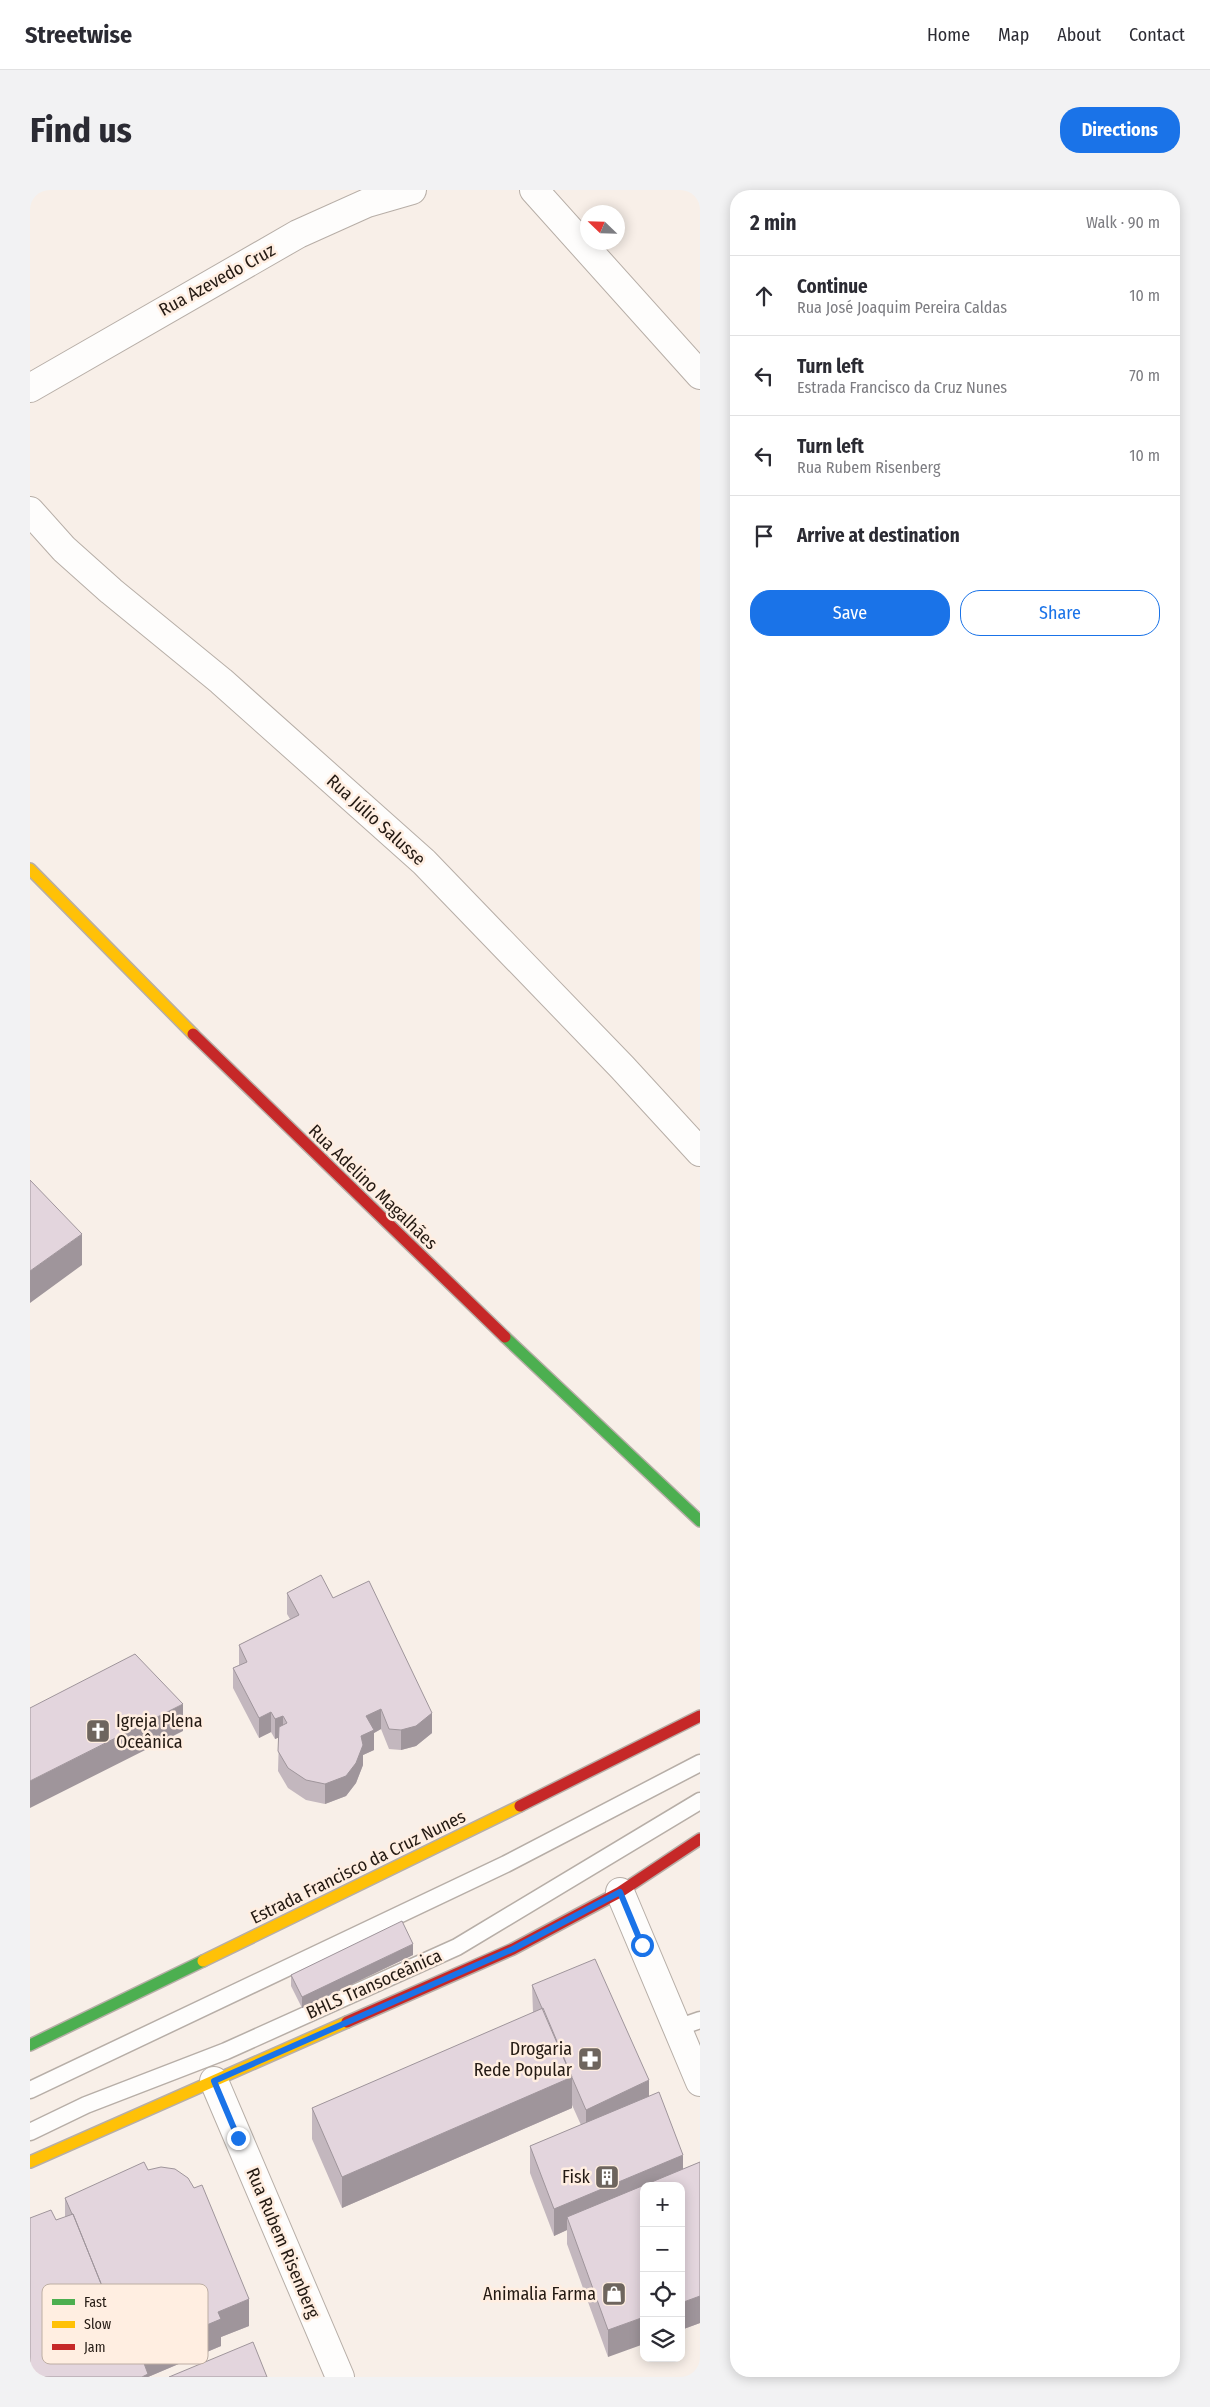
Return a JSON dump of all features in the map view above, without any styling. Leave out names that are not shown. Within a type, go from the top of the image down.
[{"type":"main road","name":"Rua Adelino Magalhães","points":[[30,869],[99,941],[343,1184],[700,1522]]},
{"type":"main road","name":"Estrada Francisco da Cruz Nunes","points":[[30,2045],[461,1836],[700,1716]]},
{"type":"main road","points":[[30,2162],[513,1949],[620,1892],[700,1839]]},
{"type":"street","name":"Rua Azevedo Cruz","points":[[30,388],[166,308],[298,234],[367,203],[412,190]]},
{"type":"street","points":[[534,190],[700,375]]},
{"type":"street","name":"Rua Júlio Salusse","points":[[30,511],[64,549],[104,585],[220,681],[424,862],[622,1067],[700,1152]]},
{"type":"street","points":[[620,1892],[689,2024],[700,2082]]},
{"type":"street","name":"Rua Rubem Risenberg","points":[[214,2081],[340,2377]]},
{"type":"lane","points":[[30,2090],[506,1864],[700,1763]]},
{"type":"lane","name":"BHLS Transoceânica","points":[[30,2132],[86,2106],[226,2051],[457,1947],[700,1801]]},
{"type":"building","points":[[30,1180],[82,1234],[30,1271]]},
{"type":"building","points":[[321,1575],[333,1598],[369,1581],[432,1713],[416,1726],[401,1730],[389,1729],[381,1709],[366,1716],[374,1730],[361,1736],[363,1745],[356,1763],[346,1776],[325,1784],[306,1780],[288,1768],[278,1751],[279,1727],[287,1723],[283,1716],[275,1719],[271,1712],[259,1718],[233,1668],[247,1662],[239,1645],[299,1615],[287,1593]]},
{"type":"building","points":[[135,1654],[183,1704],[30,1781],[30,1708]]},
{"type":"building","points":[[402,1921],[413,1944],[302,1997],[291,1975]]},
{"type":"building","name":"Drogaria Rede Popular","points":[[595,1959],[649,2080],[586,2110],[532,1985]]},
{"type":"building","points":[[543,2008],[572,2077],[342,2177],[312,2108]]},
{"type":"building","points":[[659,2092],[683,2155],[554,2209],[530,2146]]},
{"type":"building","points":[[144,2162],[148,2170],[161,2167],[175,2169],[188,2178],[194,2188],[202,2185],[249,2299],[218,2312],[221,2319],[208,2324],[208,2284],[101,2284],[65,2198]]},
{"type":"building","points":[[700,2162],[700,2296],[685,2302],[685,2182],[652,2182]]},
{"type":"building","points":[[640,2187],[640,2318],[608,2330],[567,2217]]},
{"type":"building","points":[[51,2210],[56,2220],[73,2214],[101,2284],[42,2284],[42,2364],[144,2364],[148,2374],[142,2377],[30,2377],[30,2218]]},
{"type":"building","points":[[253,2342],[267,2377],[169,2377],[200,2364],[208,2364],[208,2361]]},
{"type":"traffic: fast","points":[[505,1337],[700,1521]]},
{"type":"traffic: fast","points":[[30,2045],[203,1961]]},
{"type":"traffic: slow","points":[[30,869],[193,1034]]},
{"type":"traffic: slow","points":[[203,1961],[520,1806]]},
{"type":"traffic: slow","points":[[30,2162],[347,2022]]},
{"type":"traffic: jam","points":[[193,1034],[505,1337]]},
{"type":"traffic: jam","points":[[520,1806],[700,1716]]},
{"type":"traffic: jam","points":[[347,2022],[513,1949],[620,1892],[700,1839]]},
{"type":"place","name":"Igreja Plena Oceânica","points":[[98,1731]]},
{"type":"place","name":"Drogaria Rede Popular","points":[[590,2059]]},
{"type":"place","name":"Fisk","points":[[607,2177]]},
{"type":"place","name":"Animalia Farma","points":[[614,2294]]},
{"type":"route","points":[[238,2138],[214,2081],[513,1949],[620,1892],[642,1945]]}]
